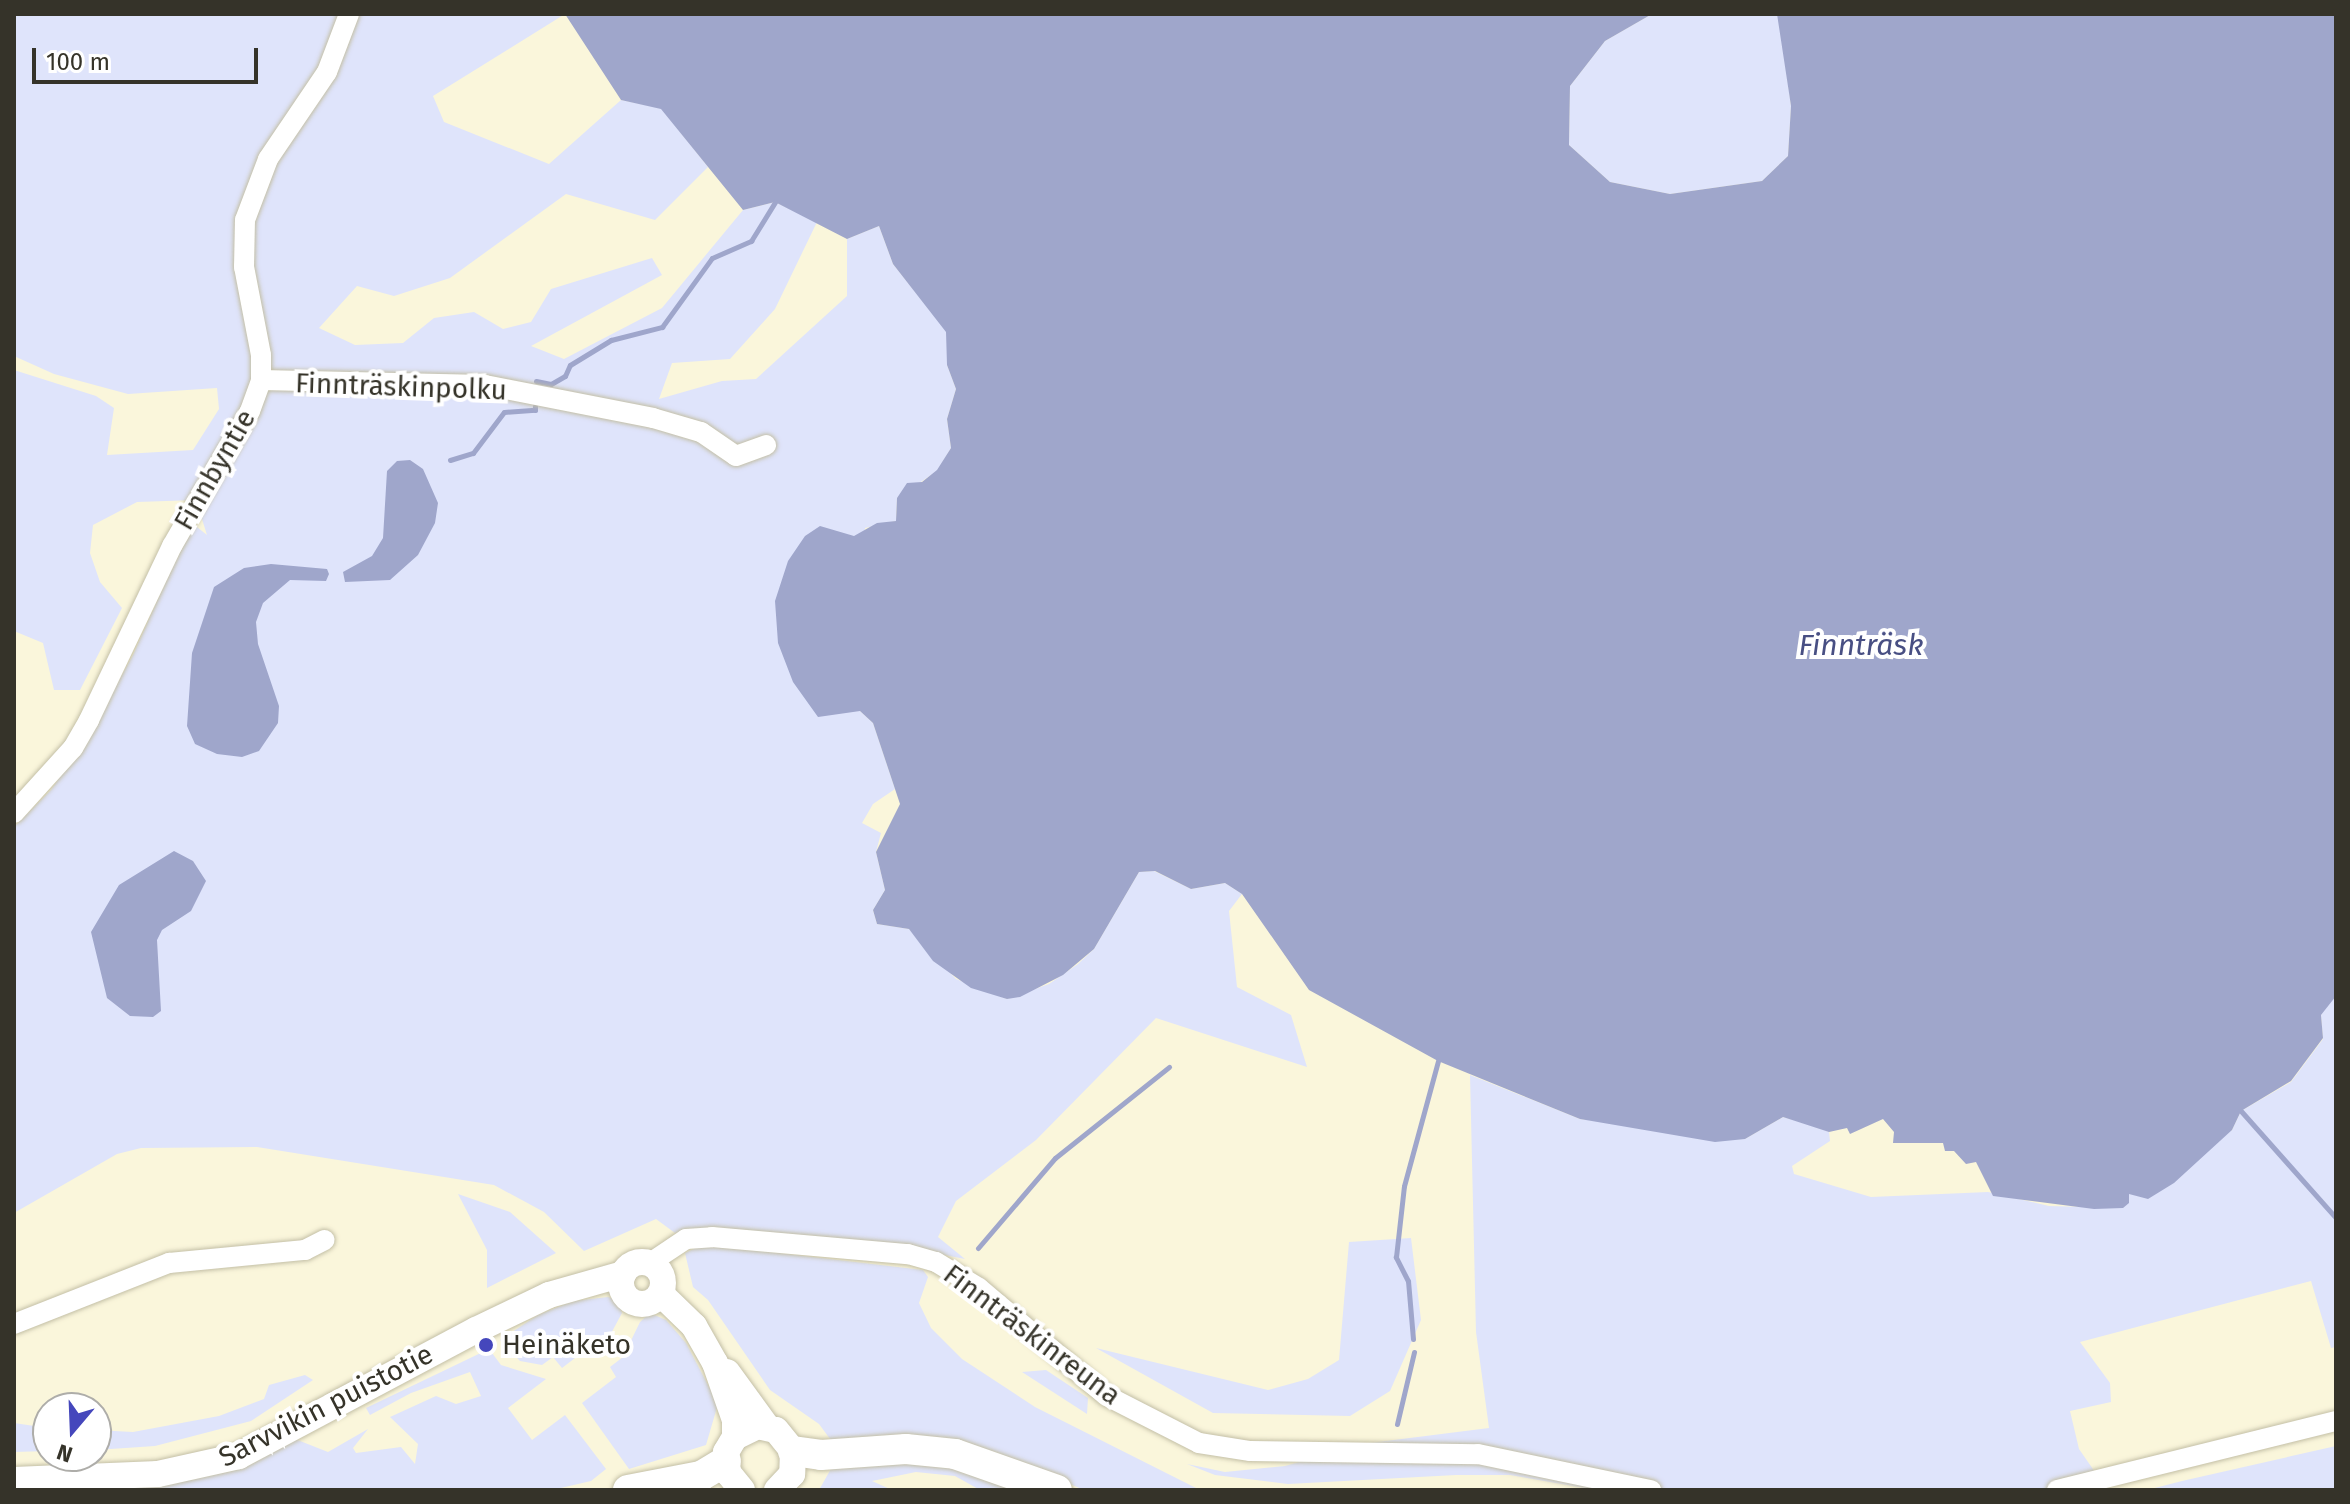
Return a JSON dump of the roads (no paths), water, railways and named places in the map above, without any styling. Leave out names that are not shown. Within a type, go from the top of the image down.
[{"type":"highway","points":[[628,1490],[701,1476],[730,1449]]},
{"type":"highway","points":[[788,1476],[821,1455],[906,1449],[955,1454],[1057,1490]]},
{"type":"main road","points":[[636,1263],[650,1263],[661,1273],[661,1294],[652,1303],[635,1303],[622,1290],[623,1274],[636,1263]]},
{"type":"main road","name":"Sarvvikin puistotie","points":[[14,1480],[158,1474],[239,1456],[488,1324],[560,1291],[623,1274]]},
{"type":"main road","points":[[661,1294],[694,1326],[715,1363],[735,1420],[730,1449],[742,1490]]},
{"type":"main road","points":[[715,1363],[729,1374],[767,1427],[783,1436],[788,1476]]},
{"type":"main road","points":[[730,1449],[750,1428],[767,1427]]},
{"type":"street","name":"Finnbyntie","points":[[14,813],[73,748],[172,546],[250,411],[261,380],[244,267],[245,220],[268,159],[327,72],[349,14]]},
{"type":"street","name":"Finnträskinpolku","points":[[261,380],[485,385],[653,418],[701,432],[736,456],[766,445]]},
{"type":"street","name":"Finnträskinreuna","points":[[650,1263],[686,1239],[712,1237],[908,1254],[936,1262],[979,1288],[1107,1396],[1199,1443],[1250,1451],[1478,1454],[1651,1490]]},
{"type":"street","points":[[14,1324],[169,1263],[305,1250],[325,1240]]},
{"type":"street","points":[[2057,1490],[2336,1421]]},
{"type":"water","name":"Finnträsk","points":[[565,14],[1652,14],[1605,41],[1570,86],[1569,145],[1610,182],[1670,194],[1762,181],[1788,156],[1791,106],[1777,14],[2336,14],[2336,996],[2321,1015],[2323,1038],[2291,1081],[2241,1111],[2232,1130],[2174,1183],[2148,1199],[2129,1194],[2129,1203],[2123,1208],[2094,1209],[1993,1196],[1976,1162],[1966,1164],[1954,1151],[1945,1151],[1943,1143],[1893,1143],[1894,1132],[1883,1119],[1850,1134],[1847,1128],[1829,1132],[1783,1117],[1745,1139],[1715,1142],[1580,1119],[1438,1061],[1309,990],[1242,894],[1225,883],[1191,889],[1155,871],[1139,872],[1094,949],[1063,975],[1020,997],[1007,999],[971,988],[933,961],[909,929],[877,924],[873,910],[885,890],[876,852],[900,804],[873,723],[860,711],[818,717],[793,682],[778,643],[775,601],[788,561],[805,536],[820,526],[854,536],[877,523],[896,521],[897,498],[907,483],[922,482],[937,470],[951,448],[947,419],[956,389],[947,365],[946,332],[893,264],[879,226],[847,239],[775,202],[743,210],[661,109],[621,100]]},
{"type":"water","points":[[410,460],[423,469],[438,503],[435,523],[418,555],[390,580],[345,582],[343,572],[372,556],[383,538],[387,471],[397,461]]},
{"type":"water","points":[[271,564],[327,569],[329,574],[326,581],[290,580],[263,603],[256,622],[258,644],[279,706],[278,723],[259,751],[242,757],[217,754],[195,744],[187,726],[192,653],[214,587],[244,568]]},
{"type":"water","points":[[174,851],[193,861],[206,881],[191,911],[162,930],[157,940],[161,1011],[153,1017],[130,1016],[107,998],[91,932],[119,885]]},
{"type":"waterway","points":[[536,381],[551,384],[565,376],[570,365],[611,340],[662,327],[712,258],[751,241],[775,202]]},
{"type":"waterway","points":[[450,460],[473,453],[504,412],[535,410],[535,406]]},
{"type":"waterway","points":[[1413,1339],[1408,1281],[1396,1257],[1404,1186],[1438,1061]]},
{"type":"waterway","points":[[978,1248],[1055,1158],[1169,1067]]},
{"type":"waterway","points":[[2241,1111],[2336,1218]]},
{"type":"waterway","points":[[1397,1424],[1414,1352]]},
{"type":"place","name":"Heinäketo","points":[[486,1345]]}]
